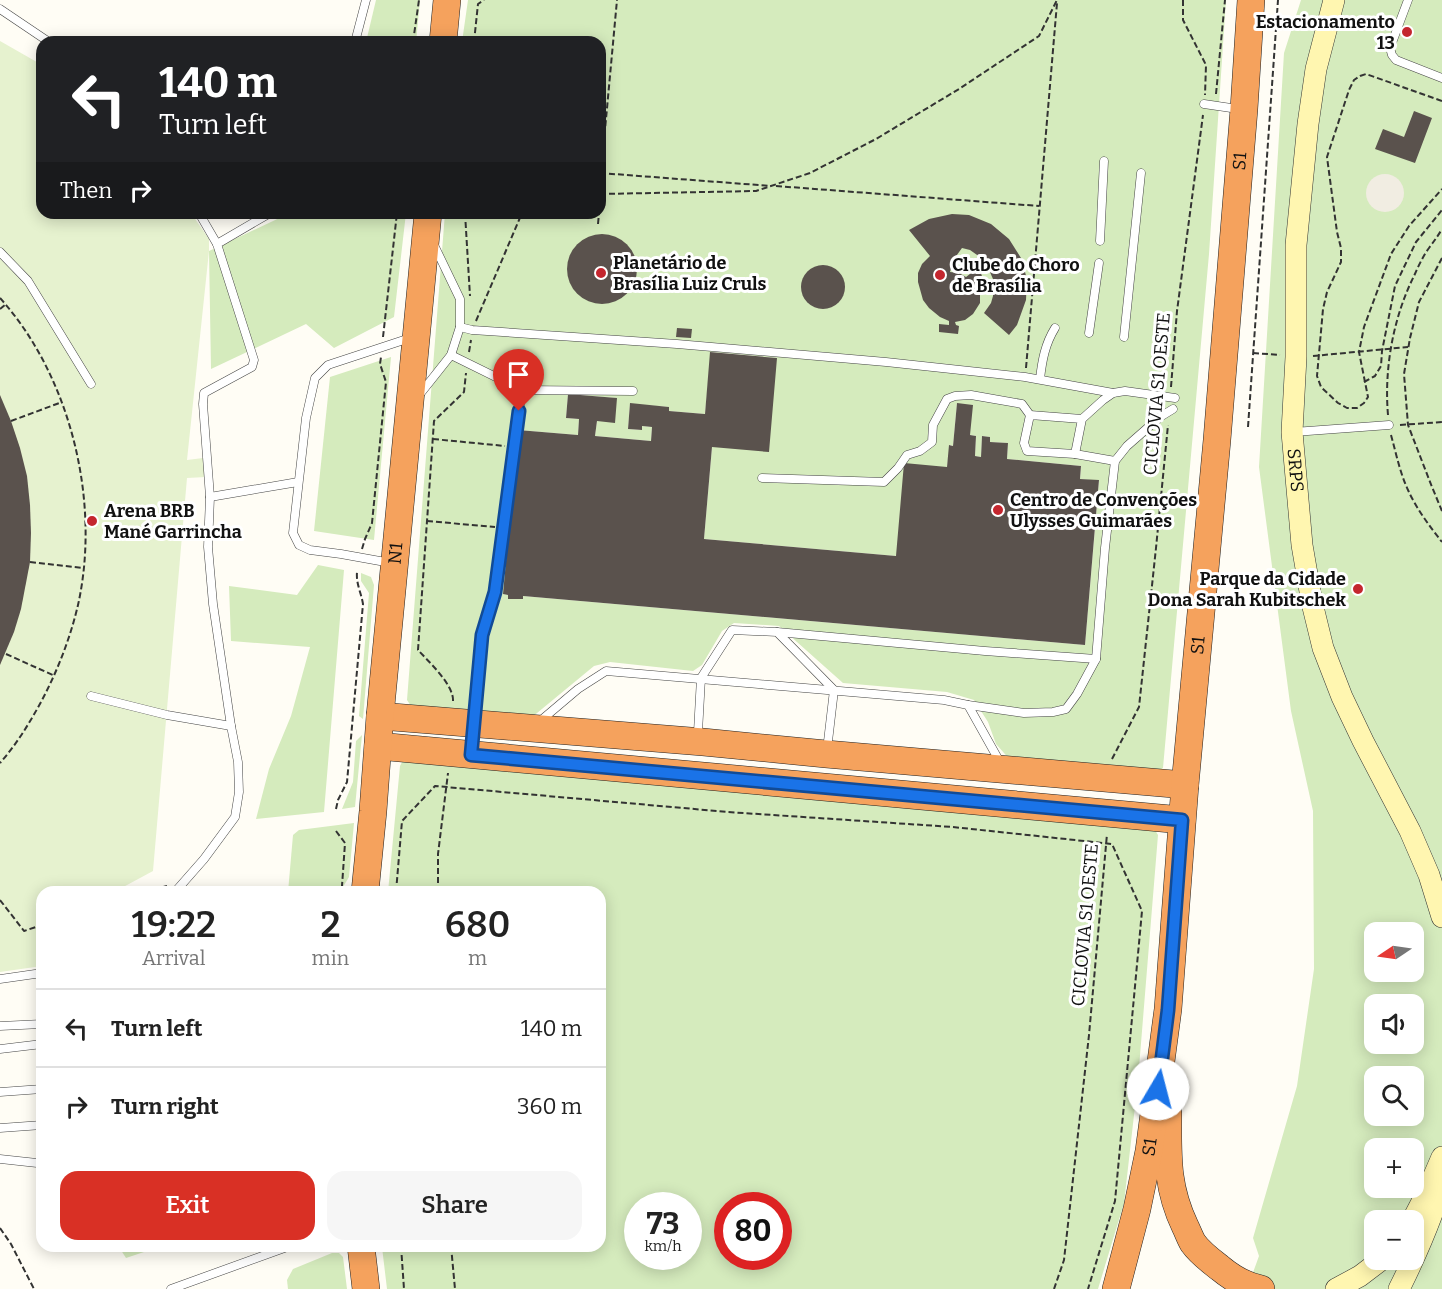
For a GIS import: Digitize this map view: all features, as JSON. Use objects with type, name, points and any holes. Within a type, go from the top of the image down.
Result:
[{"type":"highway","points":[[444,36],[447,0]]},
{"type":"highway","name":"S1","points":[[1116,1289],[1137,1209],[1149,1151],[1168,1010],[1182,820],[1214,474],[1252,7]]},
{"type":"highway","name":"N1","points":[[366,886],[427,221]]},
{"type":"highway","points":[[380,716],[1185,785]]},
{"type":"highway","points":[[471,755],[474,724]]},
{"type":"highway","points":[[378,746],[1182,820]]},
{"type":"highway","points":[[1081,811],[1097,777]]},
{"type":"highway","points":[[1168,1010],[1168,1161],[1172,1193],[1194,1244],[1206,1257],[1226,1274],[1261,1289]]},
{"type":"highway","points":[[362,1252],[366,1289]]},
{"type":"main road","name":"SRPS","points":[[1334,0],[1316,69],[1296,245],[1296,357],[1292,432],[1302,545],[1323,648],[1350,715],[1410,831],[1429,875],[1442,917]]},
{"type":"main road","points":[[1418,1210],[1442,1157]]},
{"type":"main road","points":[[1399,1289],[1434,1213],[1442,1184]]},
{"type":"main road","points":[[1336,1289],[1368,1270]]},
{"type":"lane","points":[[357,36],[366,0]]},
{"type":"lane","points":[[1408,0],[1390,48],[1392,55],[1396,60],[1442,78]]},
{"type":"lane","points":[[0,9],[40,36]]},
{"type":"lane","points":[[1204,104],[1244,110]]},
{"type":"lane","points":[[1100,241],[1104,161]]},
{"type":"lane","points":[[1125,337],[1141,173]]},
{"type":"lane","points":[[180,886],[204,859],[235,817],[239,792],[238,762],[213,604],[208,547],[210,497],[203,404],[204,393],[252,367],[254,360],[217,244],[202,219]]},
{"type":"lane","points":[[217,244],[260,219]]},
{"type":"lane","points":[[410,406],[451,355],[460,327],[460,299],[427,221]]},
{"type":"lane","points":[[0,252],[28,281],[92,384]]},
{"type":"lane","points":[[1089,333],[1099,263]]},
{"type":"lane","points":[[460,327],[472,330],[678,344],[886,362],[1040,379],[1113,393],[1125,391],[1173,398]]},
{"type":"lane","points":[[1040,379],[1043,353],[1055,328]]},
{"type":"lane","points":[[395,563],[310,550],[298,545],[293,533],[306,418],[315,378],[328,365],[417,335]]},
{"type":"lane","points":[[451,355],[522,390],[633,391]]},
{"type":"lane","points":[[474,724],[482,635],[495,592],[522,390]]},
{"type":"lane","points":[[1076,454],[1083,419],[1113,393]]},
{"type":"lane","points":[[762,478],[884,482],[907,455],[920,451],[932,442],[933,425],[947,399],[971,395],[1022,404],[1030,415],[1024,443],[1028,451],[1076,454],[1115,461]]},
{"type":"lane","points":[[531,728],[558,708],[578,689],[606,671],[944,700],[1024,713],[1066,709],[1096,659],[1115,461],[1127,446],[1160,417],[1171,411]]},
{"type":"lane","points":[[1030,415],[1083,419]]},
{"type":"lane","points":[[1292,432],[1389,425]]},
{"type":"lane","points":[[210,497],[298,482]]},
{"type":"lane","points":[[702,742],[698,732],[701,678],[732,630],[1096,659]]},
{"type":"lane","points":[[777,632],[834,690]]},
{"type":"lane","points":[[826,754],[834,690]]},
{"type":"lane","points":[[92,696],[167,715],[231,726]]},
{"type":"lane","points":[[968,705],[1003,769]]},
{"type":"lane","points":[[0,978],[36,974]]},
{"type":"lane","points":[[0,1026],[36,1024]]},
{"type":"lane","points":[[0,1048],[36,1045]]},
{"type":"lane","points":[[0,1092],[36,1089]]},
{"type":"lane","points":[[0,1128],[36,1125]]},
{"type":"lane","points":[[0,1158],[36,1163]]},
{"type":"lane","points":[[171,1289],[273,1252]]},
{"type":"path","points":[[414,36],[419,0]]},
{"type":"path","points":[[475,36],[478,0]]},
{"type":"path","points":[[478,4],[484,0]]},
{"type":"path","points":[[606,112],[617,0]]},
{"type":"path","points":[[606,195],[756,191],[810,173],[876,139],[959,89],[1039,36],[1057,0]]},
{"type":"path","points":[[1025,377],[1057,0]]},
{"type":"path","name":"CICLOVIA S1 OESTE","points":[[1173,398],[1177,311],[1204,104],[1206,65],[1183,20],[1183,0]]},
{"type":"path","points":[[1214,106],[1225,0]]},
{"type":"path","points":[[1248,427],[1278,0]]},
{"type":"path","points":[[1442,101],[1366,74],[1354,80],[1349,90],[1327,157],[1336,232],[1341,248],[1341,262],[1325,301],[1317,376],[1321,387],[1338,404],[1347,408],[1357,408],[1368,397],[1359,352],[1364,327],[1391,254],[1409,226],[1442,189]]},
{"type":"path","points":[[606,173],[1039,206]]},
{"type":"path","points":[[1364,382],[1375,376],[1381,366],[1395,286],[1416,242],[1442,210]]},
{"type":"path","points":[[359,557],[372,523],[386,382],[380,364],[396,219]]},
{"type":"path","points":[[465,219],[470,295]]},
{"type":"path","points":[[452,708],[453,696],[450,687],[418,650],[434,421],[464,392],[472,330],[519,219]]},
{"type":"path","points":[[597,219],[597,224]]},
{"type":"path","points":[[1442,229],[1427,250],[1412,279],[1400,312],[1391,348],[1386,385],[1389,425],[1396,456],[1408,491],[1442,542]]},
{"type":"path","points":[[1442,258],[1419,302],[1404,374],[1408,424],[1442,511]]},
{"type":"path","points":[[0,298],[28,335],[47,367],[62,402],[74,438],[84,493],[85,549],[78,605],[62,659],[28,726],[0,763]]},
{"type":"path","points":[[0,309],[6,304]]},
{"type":"path","points":[[1253,353],[1296,357],[1408,347]]},
{"type":"path","points":[[11,421],[62,402]]},
{"type":"path","name":"CICLOVIA S1 OESTE","points":[[1097,777],[1112,757],[1139,707],[1171,411]]},
{"type":"path","points":[[1389,425],[1442,422]]},
{"type":"path","points":[[433,439],[514,446]]},
{"type":"path","points":[[427,521],[504,528]]},
{"type":"path","points":[[30,562],[84,568]]},
{"type":"path","points":[[336,809],[347,782],[353,725],[363,604],[361,592],[356,583],[357,572]]},
{"type":"path","points":[[6,654],[55,676]]},
{"type":"path","points":[[438,886],[438,854],[448,770]]},
{"type":"path","points":[[397,886],[402,821],[435,786],[728,812],[953,827],[1112,844],[1142,911],[1115,1201],[1088,1289]]},
{"type":"path","name":"CICLOVIA S1 OESTE","points":[[1054,1289],[1064,1260],[1089,1035],[1108,813]]},
{"type":"path","points":[[336,831],[345,843],[342,886]]},
{"type":"path","points":[[0,900],[24,931],[36,927]]},
{"type":"path","points":[[0,1228],[11,1244],[34,1289]]},
{"type":"path","points":[[402,1252],[405,1289]]},
{"type":"path","points":[[452,1252],[455,1289]]},
{"type":"green space","points":[[376,0],[420,0],[417,36],[367,36]]},
{"type":"green space","points":[[468,0],[1226,0],[1209,254],[1163,768],[1153,774],[1012,762],[996,744],[988,722],[974,700],[947,692],[843,683],[779,626],[734,623],[722,631],[702,665],[693,671],[610,662],[594,666],[531,718],[413,709],[407,700],[445,219],[606,219],[606,36],[463,36]],"holes":[[[711,352],[777,358],[712,447],[704,539],[896,556],[947,467],[950,445],[953,446],[957,403],[970,435],[976,436],[975,456],[981,457],[982,436],[990,437],[990,442],[1008,443],[1007,459],[1081,466],[1080,479],[1099,481],[1085,645],[523,596],[522,599],[508,599],[508,595],[504,594],[518,430],[578,435],[579,419],[566,418],[568,394],[616,398],[597,421],[595,436],[651,441],[652,427],[642,426],[642,430],[628,429],[630,404],[669,407],[669,411],[705,414]]]},
{"type":"green space","name":"Parque da Cidade Dona Sarah Kubitschek","points":[[1301,0],[1442,0],[1442,1289],[1247,1289],[1259,1256],[1253,1238],[1297,1086],[1314,969],[1313,811],[1291,711],[1259,467],[1284,53]]},
{"type":"green space","name":"Arena BRB Mané Garrincha","points":[[0,41],[36,62],[36,219],[195,219],[209,239],[209,251],[187,460],[203,458],[206,477],[187,478],[153,871],[125,886],[36,886],[36,967],[0,972]]},
{"type":"green space","points":[[277,219],[405,219],[394,317],[334,348],[306,324],[211,369],[209,251]]},
{"type":"green space","points":[[391,357],[374,540],[314,531],[330,377]]},
{"type":"green space","points":[[318,565],[344,570],[324,812],[256,819],[269,769],[291,716],[310,647],[231,641],[229,586],[297,595]]},
{"type":"green space","points":[[361,573],[371,577],[374,585],[363,719],[359,716],[369,593],[361,581]]},
{"type":"green space","points":[[362,735],[355,807],[342,809],[353,782],[356,741]]},
{"type":"green space","points":[[403,760],[1152,825],[1158,835],[1138,1080],[1124,1203],[1098,1289],[387,1289],[383,1252],[606,1252],[606,886],[389,886],[400,766]]},
{"type":"green space","points":[[354,823],[349,877],[344,886],[289,886],[293,835],[299,830]]},
{"type":"green space","points":[[122,1252],[144,1252],[126,1258]]},
{"type":"green space","points":[[332,1253],[339,1253],[343,1257],[347,1289],[288,1289],[287,1280],[293,1269]]},
{"type":"shaded area","points":[[1385,174],[1399,179],[1404,193],[1399,207],[1385,212],[1371,207],[1366,193],[1371,179]]},
{"type":"building","points":[[1414,111],[1432,118],[1415,163],[1375,149],[1383,129],[1404,137]]},
{"type":"building","name":"Clube do Choro de Brasília","points":[[952,214],[969,215],[991,224],[1009,239],[1021,258],[1027,279],[1026,300],[1017,325],[1009,335],[984,313],[993,296],[993,279],[986,263],[970,250],[962,248],[954,259],[950,272],[966,277],[979,267],[987,292],[980,293],[980,303],[973,314],[965,320],[955,322],[959,326],[958,334],[939,332],[939,324],[949,325],[949,321],[940,317],[923,300],[918,273],[922,264],[930,256],[909,230],[929,219]]},
{"type":"building","name":"Planetário de Brasília Luiz Cruls","points":[[602,234],[615,237],[627,244],[634,256],[637,269],[634,282],[627,294],[615,301],[602,304],[589,301],[577,294],[570,282],[567,269],[570,256],[577,244],[589,237]]},
{"type":"building","points":[[823,265],[838,272],[845,287],[838,302],[823,309],[808,302],[801,287],[808,272]]},
{"type":"building","points":[[677,328],[692,329],[691,338],[676,337]]},
{"type":"building","name":"Centro de Convenções Ulysses Guimarães","points":[[710,352],[777,358],[769,452],[712,447],[704,539],[896,556],[904,463],[947,467],[949,445],[953,446],[957,403],[973,405],[970,435],[976,436],[975,456],[981,457],[982,436],[990,437],[990,442],[1008,443],[1007,459],[1081,466],[1080,479],[1099,480],[1085,645],[523,596],[523,599],[508,599],[508,595],[503,594],[518,430],[578,435],[579,419],[566,418],[568,394],[617,398],[615,423],[597,421],[595,436],[651,441],[652,427],[642,426],[642,430],[628,429],[630,403],[669,407],[669,411],[705,414]]},
{"type":"building","points":[[0,395],[20,448],[27,476],[31,533],[30,562],[21,609],[0,665]]},
{"type":"place","name":"Estacionamento 13","points":[[1407,32]]},
{"type":"place","name":"Planetário de Brasília Luiz Cruls","points":[[601,273]]},
{"type":"place","name":"Clube do Choro de Brasília","points":[[940,275]]},
{"type":"place","name":"Centro de Convenções Ulysses Guimarães","points":[[998,510]]},
{"type":"place","name":"Arena BRB Mané Garrincha","points":[[92,521]]},
{"type":"place","name":"Parque da Cidade Dona Sarah Kubitschek","points":[[1358,589]]},
{"type":"route","points":[[519,411],[495,592],[482,635],[471,755],[1182,820],[1168,1010],[1158,1089]]}]
